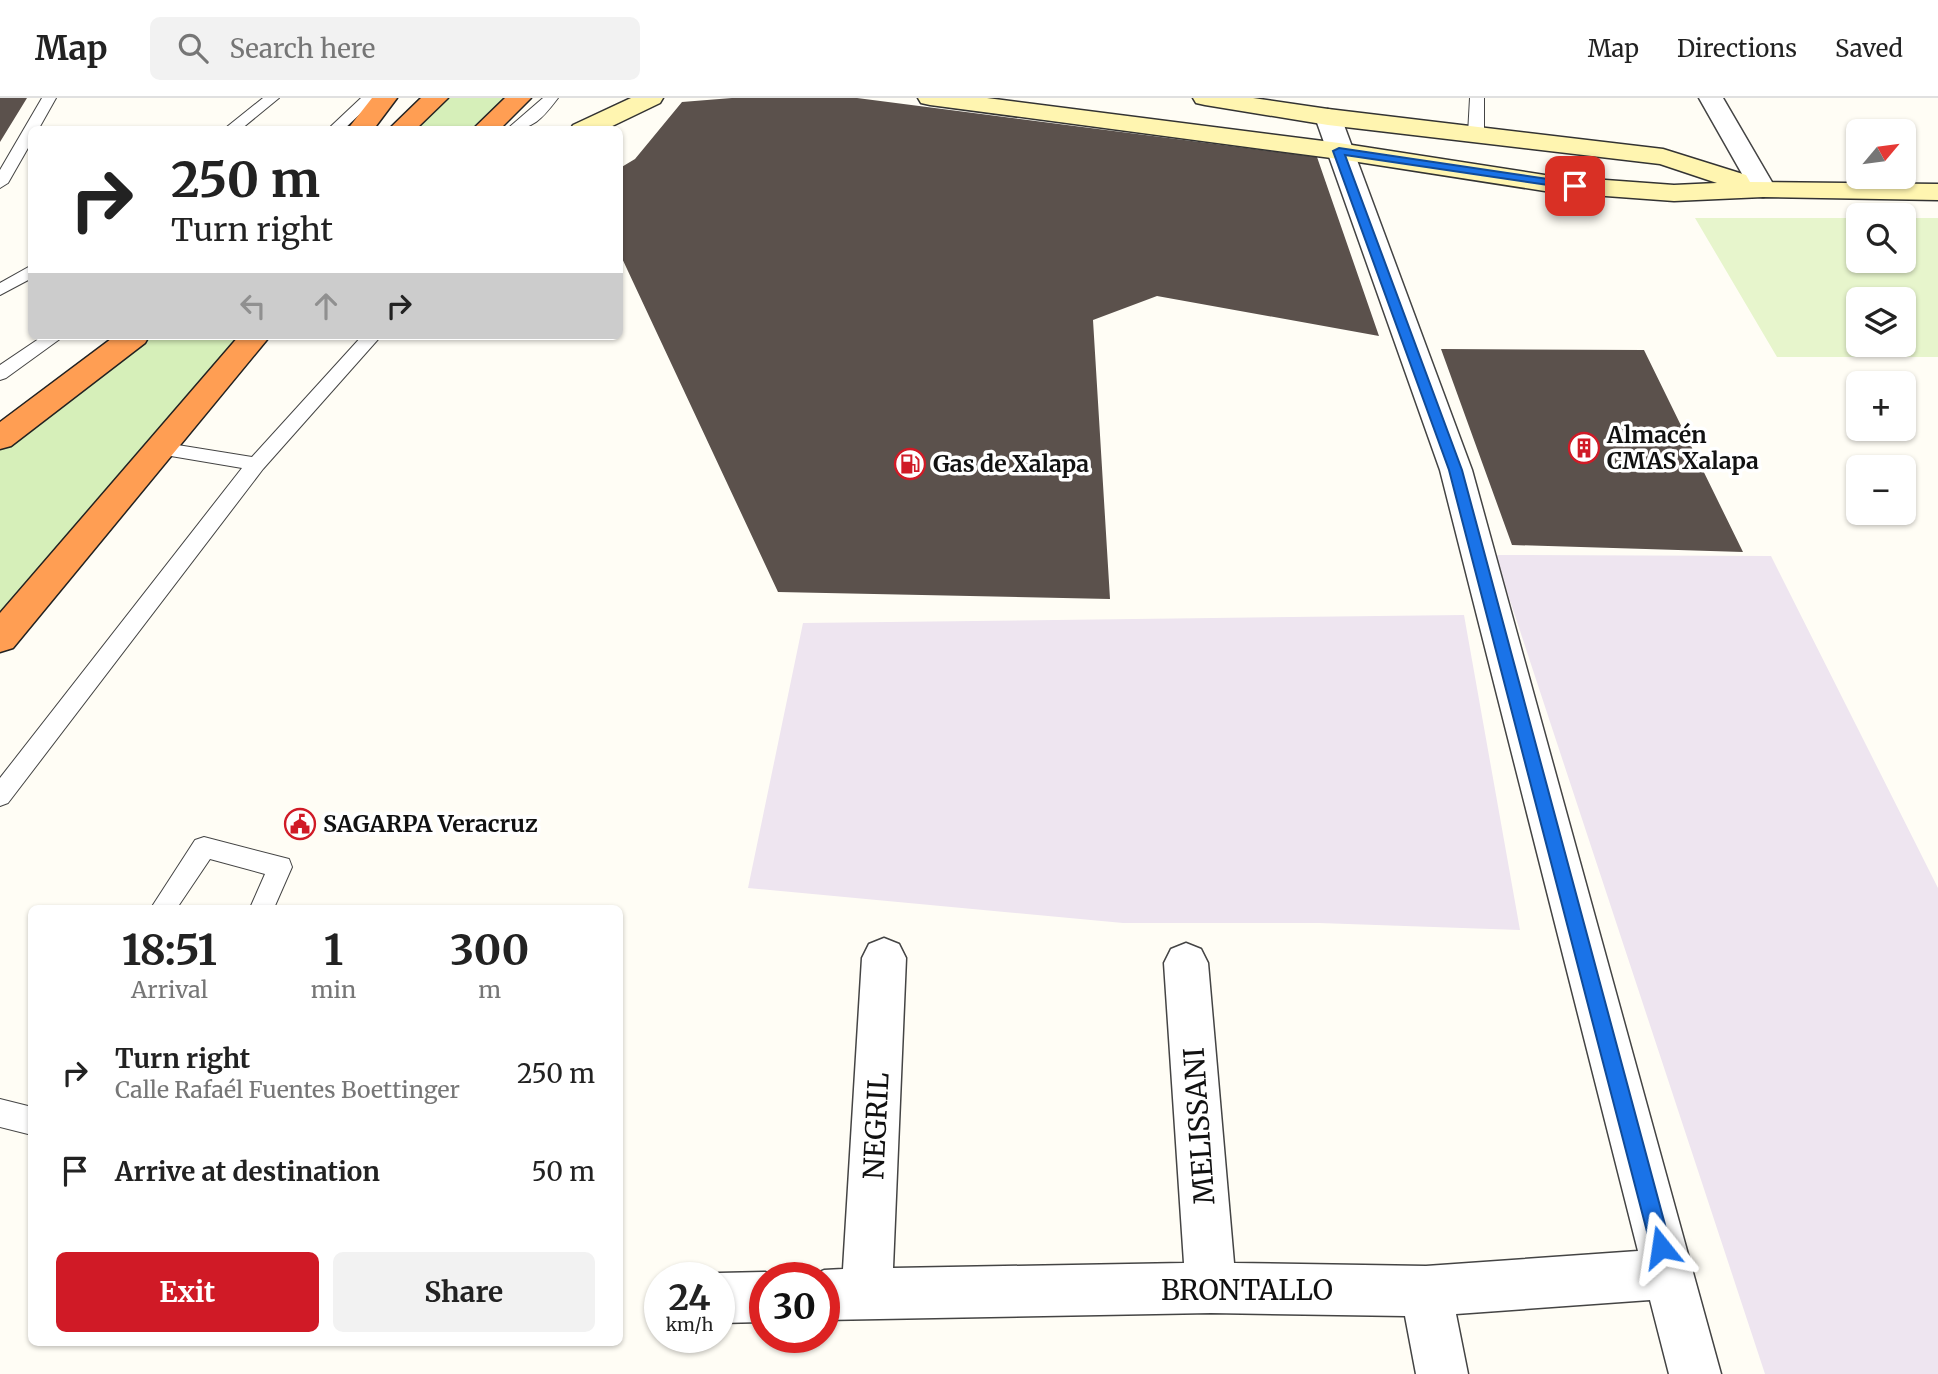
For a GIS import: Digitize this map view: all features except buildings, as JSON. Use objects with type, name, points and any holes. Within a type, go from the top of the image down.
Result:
[{"type":"highway","points":[[362,126],[385,98]]},
{"type":"highway","points":[[404,126],[436,98]]},
{"type":"highway","points":[[488,126],[519,98]]},
{"type":"highway","points":[[0,438],[129,340]]},
{"type":"highway","points":[[0,638],[252,340]]},
{"type":"street","points":[[591,126],[651,98]]},
{"type":"street","points":[[930,98],[1334,134],[1476,134],[1663,157],[1763,189]]},
{"type":"street","points":[[1205,98],[1248,101],[1334,134],[1550,184],[1674,193],[1763,189],[1938,192]]},
{"type":"street","points":[[1711,98],[1763,189]]},
{"type":"street","points":[[1334,134],[1456,470],[1695,1374]]},
{"type":"street","name":"NEGRIL","points":[[846,1294],[884,958]]},
{"type":"street","name":"MELISSANI","points":[[1186,963],[1211,1288]]},
{"type":"street","name":"BRONTALLO","points":[[846,1294],[1211,1288],[1426,1292],[1668,1274]]},
{"type":"street","points":[[1426,1292],[1442,1374]]},
{"type":"lane","points":[[33,126],[49,98]]},
{"type":"lane","points":[[235,126],[272,98]]},
{"type":"lane","points":[[338,126],[370,98]]},
{"type":"lane","points":[[519,126],[551,98]]},
{"type":"lane","points":[[1476,134],[1477,98]]},
{"type":"lane","points":[[0,183],[28,134]]},
{"type":"lane","points":[[0,290],[28,272]]},
{"type":"lane","points":[[0,374],[49,340]]},
{"type":"lane","points":[[0,796],[256,464],[368,340]]},
{"type":"lane","points":[[159,448],[256,464]]},
{"type":"lane","points":[[165,905],[204,847],[281,867],[263,905]]},
{"type":"shaded area","points":[[1495,555],[1771,556],[1938,888],[1938,1374],[1765,1374]]},
{"type":"shaded area","points":[[1464,615],[1520,930],[1319,923],[1123,923],[748,888],[803,623]]},
{"type":"green space","points":[[447,98],[504,98],[474,126],[416,126]]},
{"type":"green space","points":[[1695,218],[1846,218],[1846,273],[1916,273],[1916,218],[1938,218],[1938,357],[1916,357],[1916,287],[1846,287],[1846,357],[1777,357]]},
{"type":"green space","points":[[145,340],[243,340],[0,624],[0,448]]},
{"type":"place","name":"Almacén CMAS Xalapa","points":[[1584,448]]},
{"type":"place","name":"Gas de Xalapa","points":[[910,464]]},
{"type":"place","name":"SAGARPA Veracruz","points":[[300,824]]},
{"type":"route","points":[[1575,186],[1339,151],[1456,470],[1661,1247]]}]
